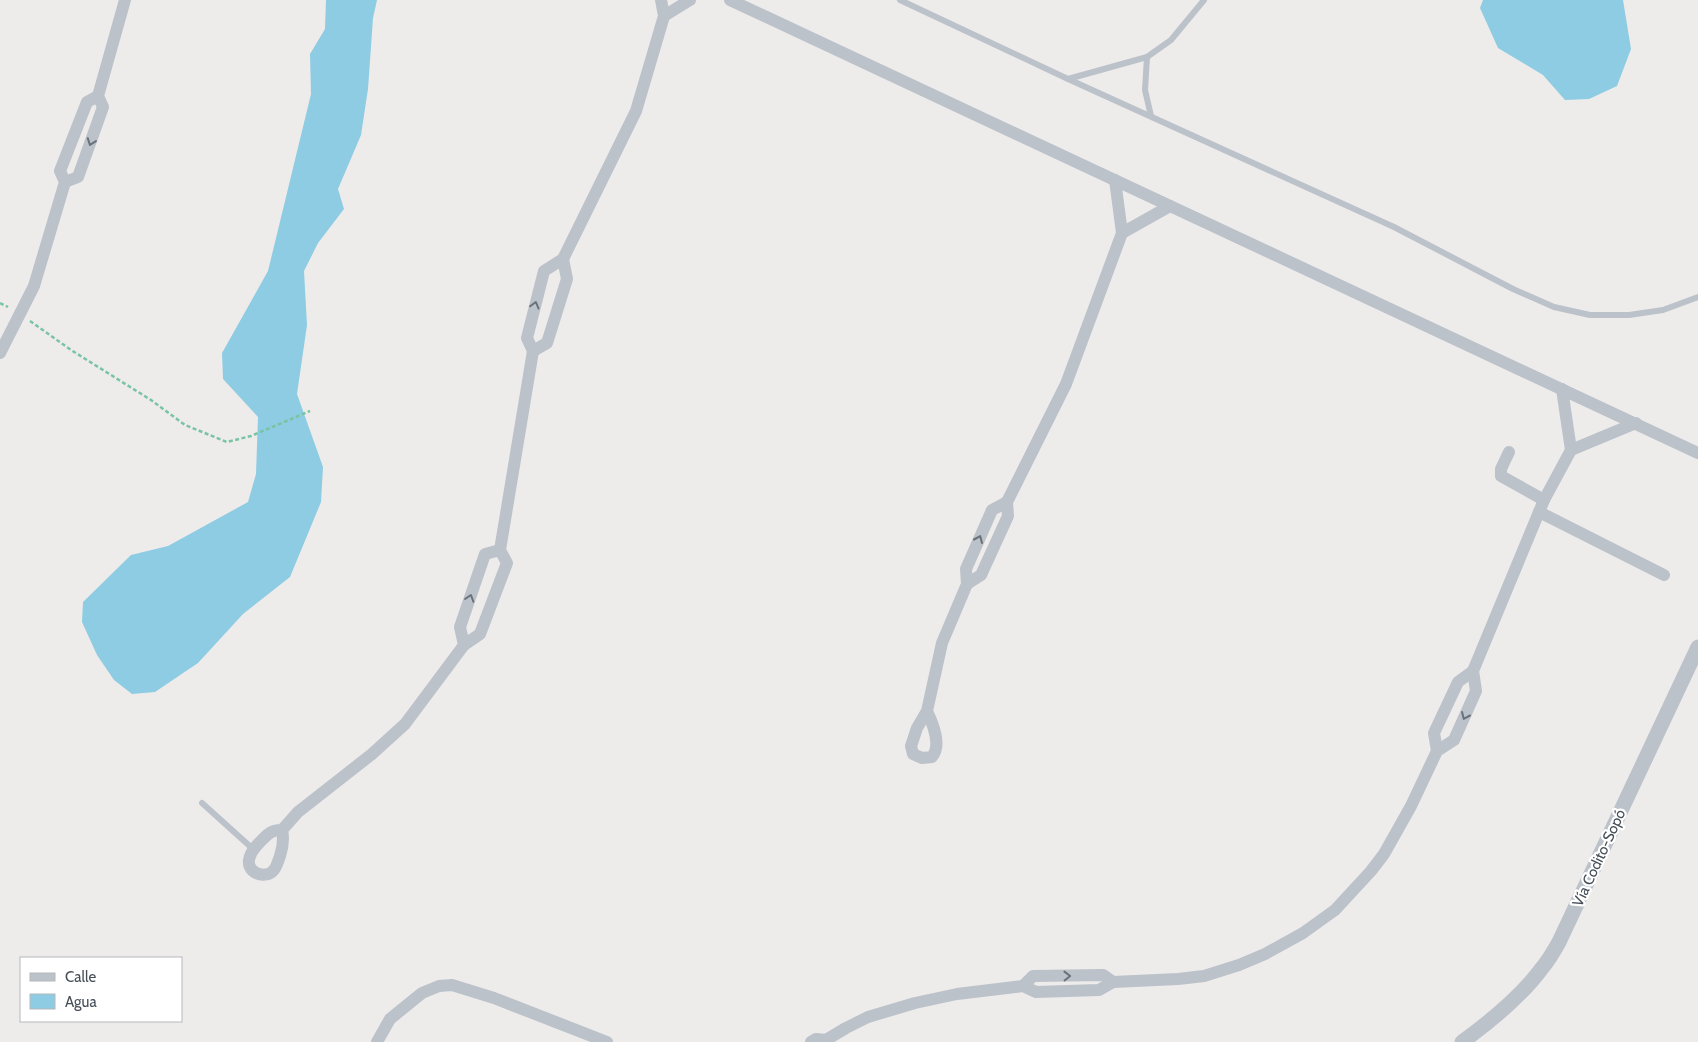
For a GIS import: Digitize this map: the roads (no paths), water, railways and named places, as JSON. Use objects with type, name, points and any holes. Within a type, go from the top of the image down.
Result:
[{"type":"street","points":[[64,182],[78,177],[103,107],[98,96],[125,0]]},
{"type":"street","points":[[282,830],[298,812],[372,754],[404,724],[464,645],[480,634],[507,563],[500,550],[533,351],[527,338],[544,271],[563,259],[636,111],[664,16],[661,0]]},
{"type":"street","points":[[664,16],[690,0]]},
{"type":"street","points":[[730,0],[1698,453]]},
{"type":"street","points":[[0,353],[34,286],[64,182],[60,171],[87,102],[98,96]]},
{"type":"street","points":[[927,711],[942,643],[967,584],[966,569],[992,510],[1007,502],[1066,384],[1122,233],[1114,180]]},
{"type":"street","points":[[1122,233],[1170,206]]},
{"type":"street","points":[[533,351],[547,343],[567,279],[563,259]]},
{"type":"street","points":[[811,1042],[816,1039],[826,1041],[868,1017],[915,1003],[957,994],[1023,986],[1036,992],[1099,990],[1113,982],[1204,976],[1239,965],[1265,954],[1297,936],[1335,910],[1384,854],[1411,806],[1437,751],[1454,740],[1476,691],[1473,671],[1544,500],[1571,450],[1562,389]]},
{"type":"street","points":[[1571,450],[1636,423]]},
{"type":"street","points":[[1509,452],[1501,469],[1501,476],[1544,500]]},
{"type":"street","points":[[1539,512],[1664,575]]},
{"type":"street","points":[[464,645],[460,628],[485,554],[500,550]]},
{"type":"street","name":"Vía Codito-Sopó","points":[[1462,1042],[1481,1029],[1522,992],[1543,968],[1559,942],[1698,647]]},
{"type":"street","points":[[1437,751],[1434,733],[1458,682],[1473,671]]},
{"type":"street","points":[[276,829],[282,830],[284,837],[282,850],[273,871],[269,874],[262,874],[251,869],[248,864],[253,850],[270,832],[276,829]]},
{"type":"street","points":[[377,1042],[390,1019],[422,992],[439,986],[452,985],[494,998],[607,1042]]},
{"type":"lane","points":[[900,0],[1068,79],[1394,227],[1513,289],[1554,307],[1590,315],[1629,315],[1663,310],[1698,297]]},
{"type":"lane","points":[[1068,79],[1146,57],[1171,40],[1204,0]]},
{"type":"lane","points":[[1146,57],[1144,90],[1151,116]]},
{"type":"lane","points":[[202,803],[253,850]]},
{"type":"water","points":[[326,0],[377,0],[373,18],[368,89],[361,135],[338,189],[344,209],[318,243],[304,271],[307,325],[297,394],[323,467],[321,502],[290,577],[243,614],[198,663],[155,692],[132,694],[114,680],[97,655],[82,622],[83,602],[131,555],[168,546],[248,502],[256,474],[258,417],[223,379],[222,353],[268,271],[311,94],[310,54],[325,29]]},
{"type":"water","points":[[1483,0],[1623,0],[1631,49],[1617,86],[1589,99],[1565,100],[1543,75],[1498,48],[1480,8]]}]
